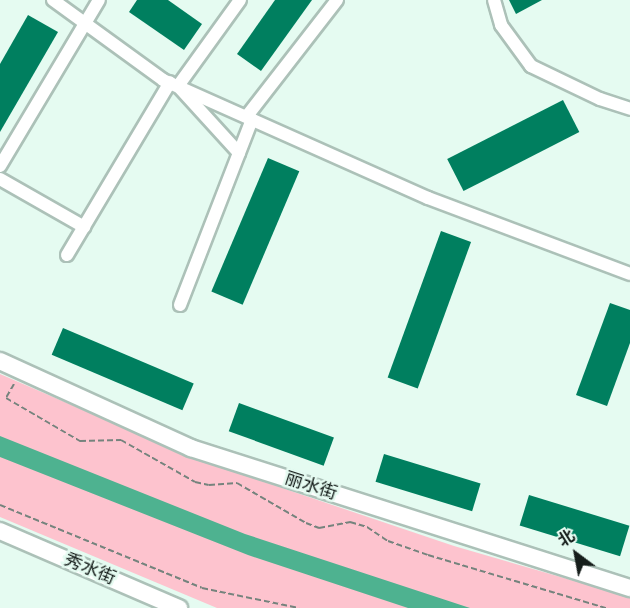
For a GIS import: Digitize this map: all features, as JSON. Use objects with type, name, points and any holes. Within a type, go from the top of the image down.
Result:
[{"type":"street","points":[[53,0],[174,84],[428,198],[630,274]]},
{"type":"street","points":[[0,166],[99,0]]},
{"type":"street","points":[[67,255],[174,84],[240,0]]},
{"type":"street","points":[[180,305],[239,153],[250,117],[336,0]]},
{"type":"street","points":[[494,0],[501,25],[531,66],[600,99],[630,109]]},
{"type":"street","points":[[174,84],[239,153]]},
{"type":"street","points":[[0,179],[84,226]]},
{"type":"street","name":"丽水街","points":[[0,361],[191,448],[630,588]]},
{"type":"street","name":"秀水街","points":[[0,531],[179,608]]},
{"type":"path","points":[[21,371],[6,398],[80,441],[121,440],[195,482],[209,485],[237,483],[306,523],[319,528],[350,522],[367,527],[388,541],[606,608]]},
{"type":"path","points":[[0,505],[192,585],[245,599],[299,608]]},
{"type":"shaded area","points":[[0,374],[199,460],[454,546],[630,597],[630,608],[217,608],[0,517]]},
{"type":"shaded area","points":[[0,436],[245,534],[470,608],[408,608],[248,555],[0,457]]},
{"type":"building","points":[[137,0],[168,0],[202,24],[184,50],[129,12]]},
{"type":"building","points":[[275,0],[312,0],[261,71],[237,54]]},
{"type":"building","points":[[509,0],[542,0],[516,14]]},
{"type":"building","points":[[28,15],[58,32],[0,132],[0,64]]},
{"type":"building","points":[[563,100],[579,132],[464,191],[447,159]]},
{"type":"building","points":[[268,158],[299,171],[243,305],[211,291]]},
{"type":"building","points":[[441,231],[471,242],[418,389],[388,378]]},
{"type":"building","points":[[610,303],[630,310],[630,343],[607,406],[576,395]]},
{"type":"building","points":[[63,328],[194,383],[182,410],[52,355]]},
{"type":"building","points":[[239,403],[334,438],[324,466],[229,431]]},
{"type":"building","points":[[384,454],[481,484],[472,511],[376,482]]},
{"type":"building","points":[[529,495],[629,526],[620,556],[520,526]]}]
